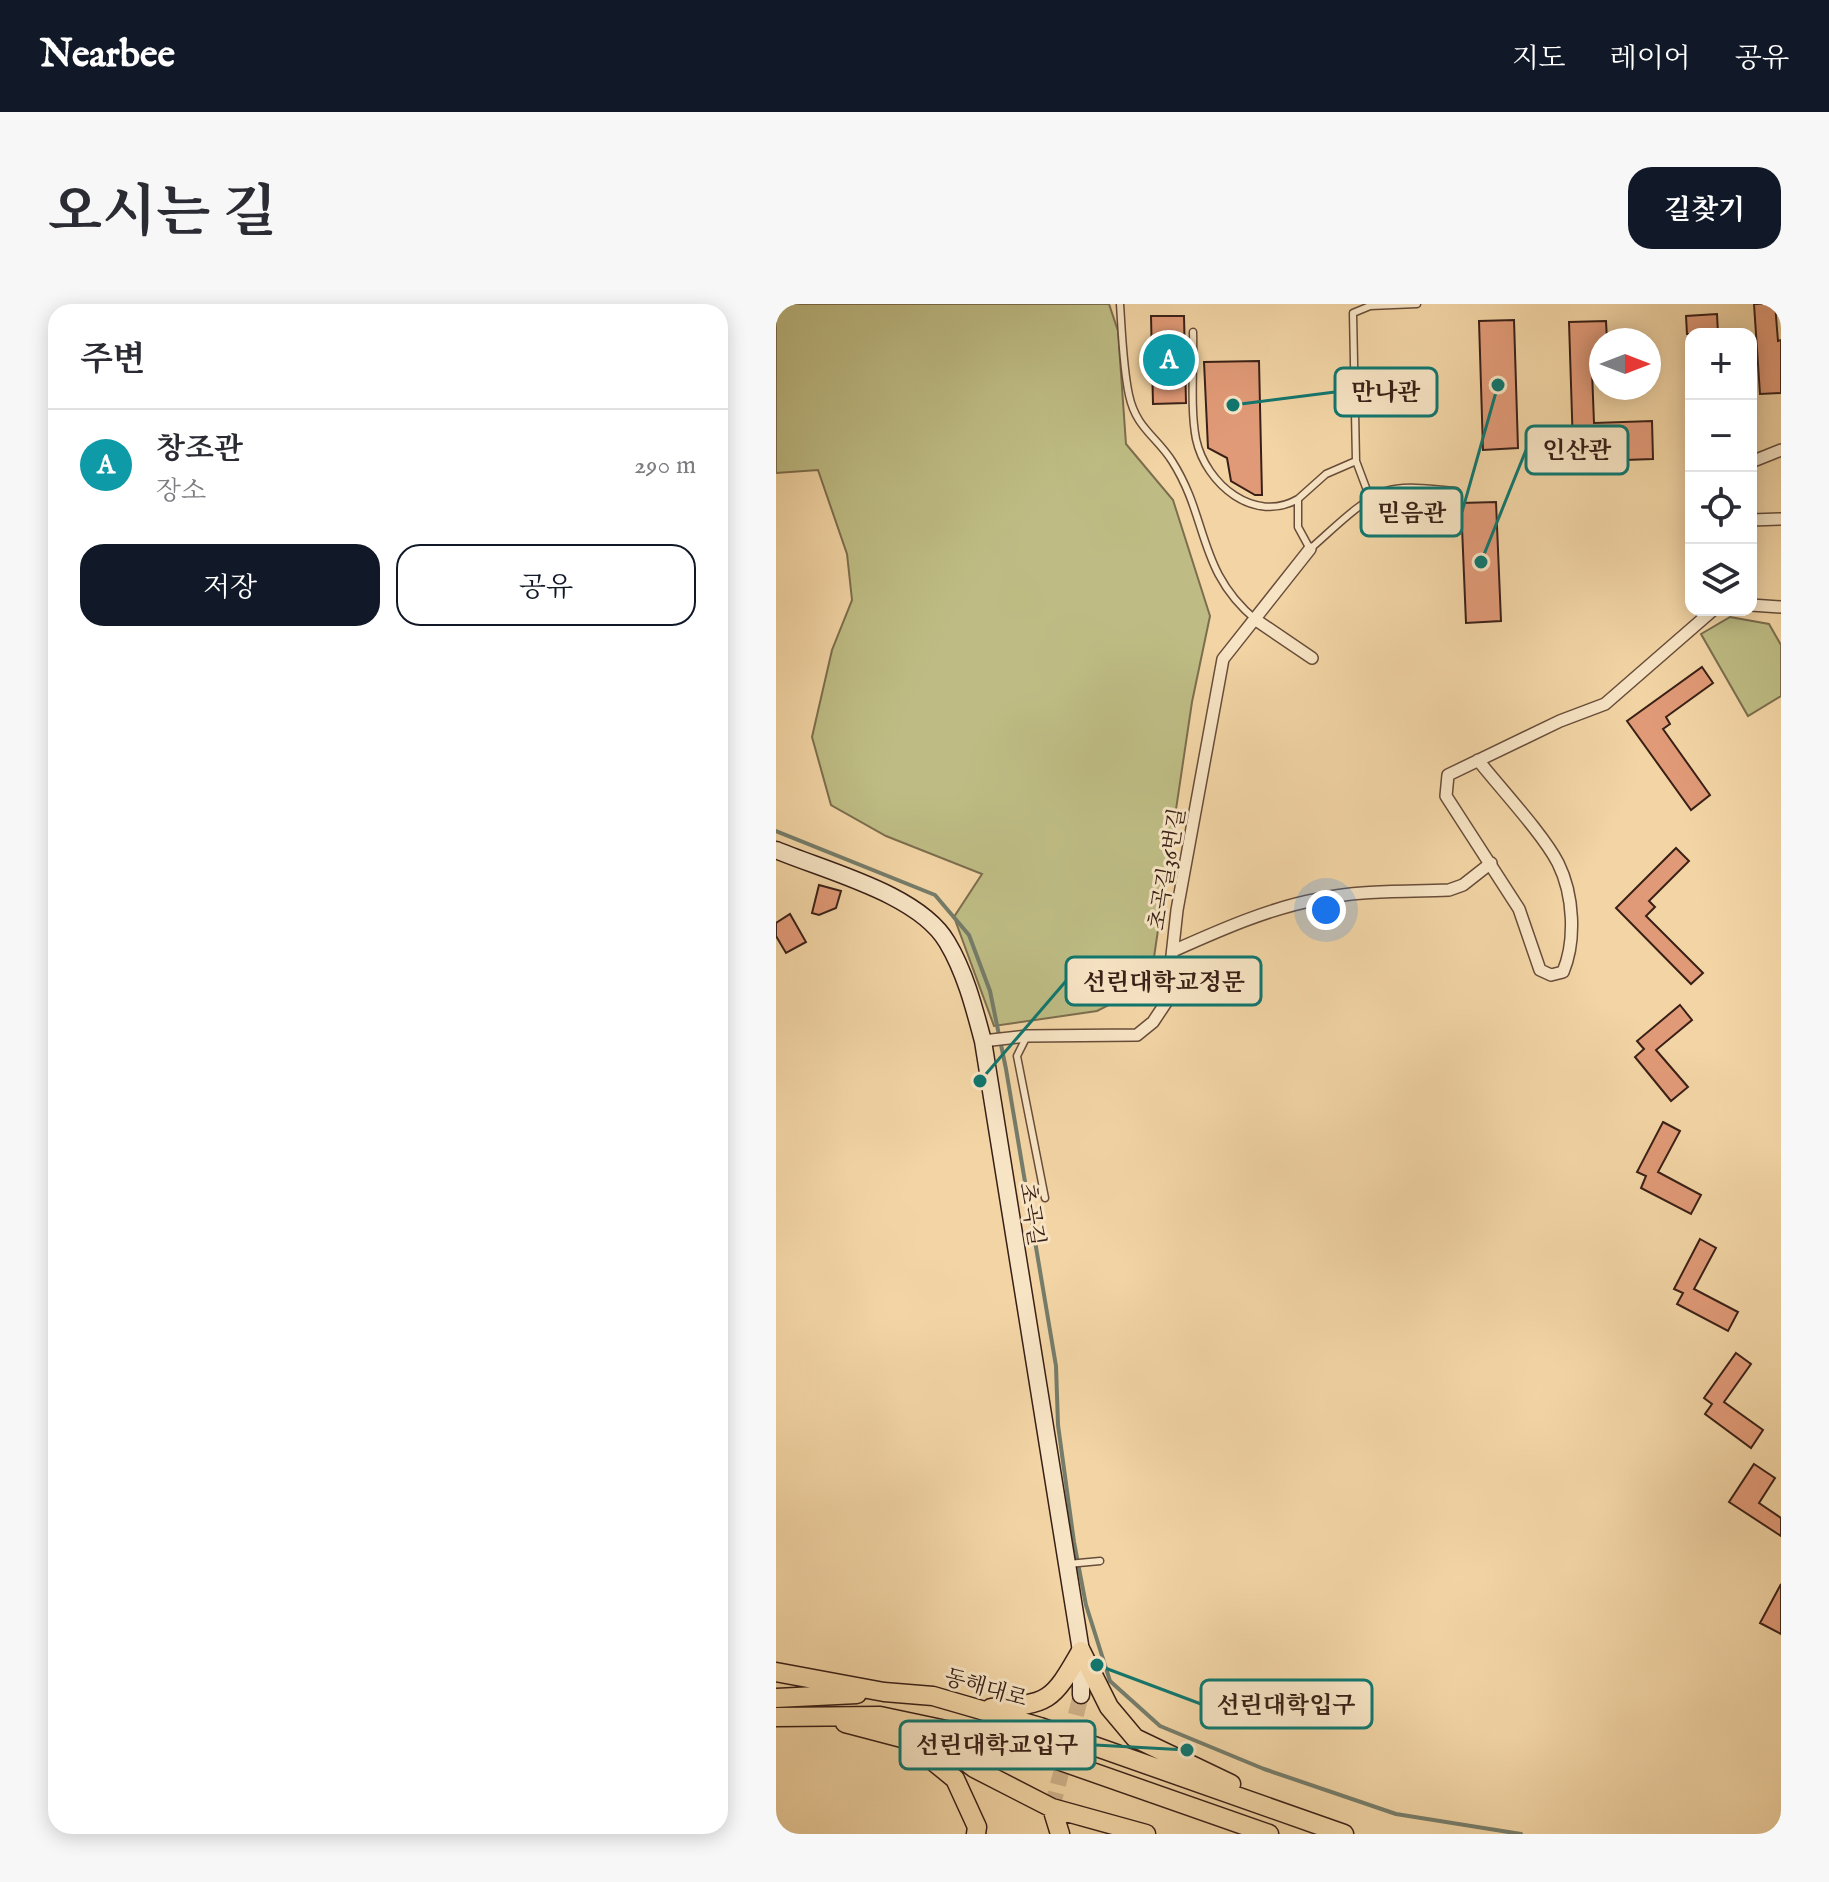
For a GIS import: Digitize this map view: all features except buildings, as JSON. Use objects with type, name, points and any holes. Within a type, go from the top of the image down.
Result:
[{"type":"main road","points":[[975,1709],[1035,1705],[1053,1695],[1081,1651]]},
{"type":"main road","points":[[1081,1651],[1109,1707],[1135,1738],[1310,1822]]},
{"type":"main road","points":[[776,1672],[884,1692]]},
{"type":"main road","points":[[776,1698],[884,1692]]},
{"type":"main road","name":"동해대로","points":[[884,1692],[933,1696],[1040,1727],[1344,1834]]},
{"type":"main road","points":[[819,1716],[906,1739],[955,1779],[977,1827],[976,1834]]},
{"type":"main road","points":[[776,1717],[880,1716],[1012,1744],[1269,1834]]},
{"type":"main road","points":[[918,1724],[974,1768],[1052,1808],[1146,1834]]},
{"type":"main road","points":[[1052,1808],[1060,1834]]},
{"type":"street","points":[[1757,460],[1781,450]]},
{"type":"street","points":[[1757,520],[1781,519]]},
{"type":"street","name":"초곡길36번길","points":[[989,1040],[1027,1036],[1137,1035],[1153,1022],[1167,1001],[1223,659],[1310,549]]},
{"type":"street","points":[[1757,606],[1779,609]]},
{"type":"street","points":[[1478,760],[1559,864],[1572,916],[1571,953],[1563,972],[1551,975],[1540,970],[1519,909],[1446,796],[1448,775],[1478,760],[1560,721],[1605,704],[1706,616]]},
{"type":"street","points":[[1256,620],[1312,658]]},
{"type":"street","name":"초곡길","points":[[776,850],[922,913],[946,940],[989,1040],[1081,1651],[1081,1695]]},
{"type":"street","points":[[1173,951],[1215,932],[1315,899],[1351,894],[1449,890],[1463,885],[1491,863]]},
{"type":"lane","points":[[1120,304],[1129,396],[1143,429],[1171,459],[1189,493],[1215,573],[1233,601],[1256,620]]},
{"type":"lane","points":[[1298,499],[1298,527],[1310,549],[1371,501],[1386,491],[1456,491],[1454,508],[1417,518],[1371,501],[1356,461],[1353,313],[1370,306],[1417,304]]},
{"type":"lane","points":[[1193,332],[1197,441],[1224,488],[1248,505],[1283,508],[1326,474],[1356,461]]},
{"type":"lane","points":[[1027,1036],[1017,1056],[1045,1198]]},
{"type":"lane","points":[[1067,1564],[1100,1561]]},
{"type":"shaded area","points":[[776,304],[1109,304],[1118,331],[1126,444],[1173,500],[1210,616],[1192,702],[1150,984],[1097,1011],[994,1026],[954,917],[982,874],[886,836],[831,805],[812,737],[832,650],[852,600],[847,554],[818,470],[776,473]]},
{"type":"shaded area","points":[[1730,617],[1769,624],[1781,645],[1781,696],[1748,716],[1701,634]]},
{"type":"waterway","points":[[776,831],[935,895],[969,935],[990,991],[1006,1069],[1056,1366],[1058,1425],[1074,1542],[1086,1605],[1110,1681],[1160,1726],[1264,1769],[1396,1814],[1521,1834]]},
{"type":"tunnel","points":[[1052,1808],[1081,1695]]},
{"type":"place","name":"창조관","points":[[1169,360]]},
{"type":"place","name":"믿음관","points":[[1498,385]]},
{"type":"place","name":"만나관","points":[[1233,405]]},
{"type":"place","name":"인산관","points":[[1481,562]]},
{"type":"place","name":"선린대학교정문","points":[[980,1081]]},
{"type":"place","name":"선린대학입구","points":[[1097,1665]]},
{"type":"place","name":"선린대학교입구","points":[[1187,1750]]}]
